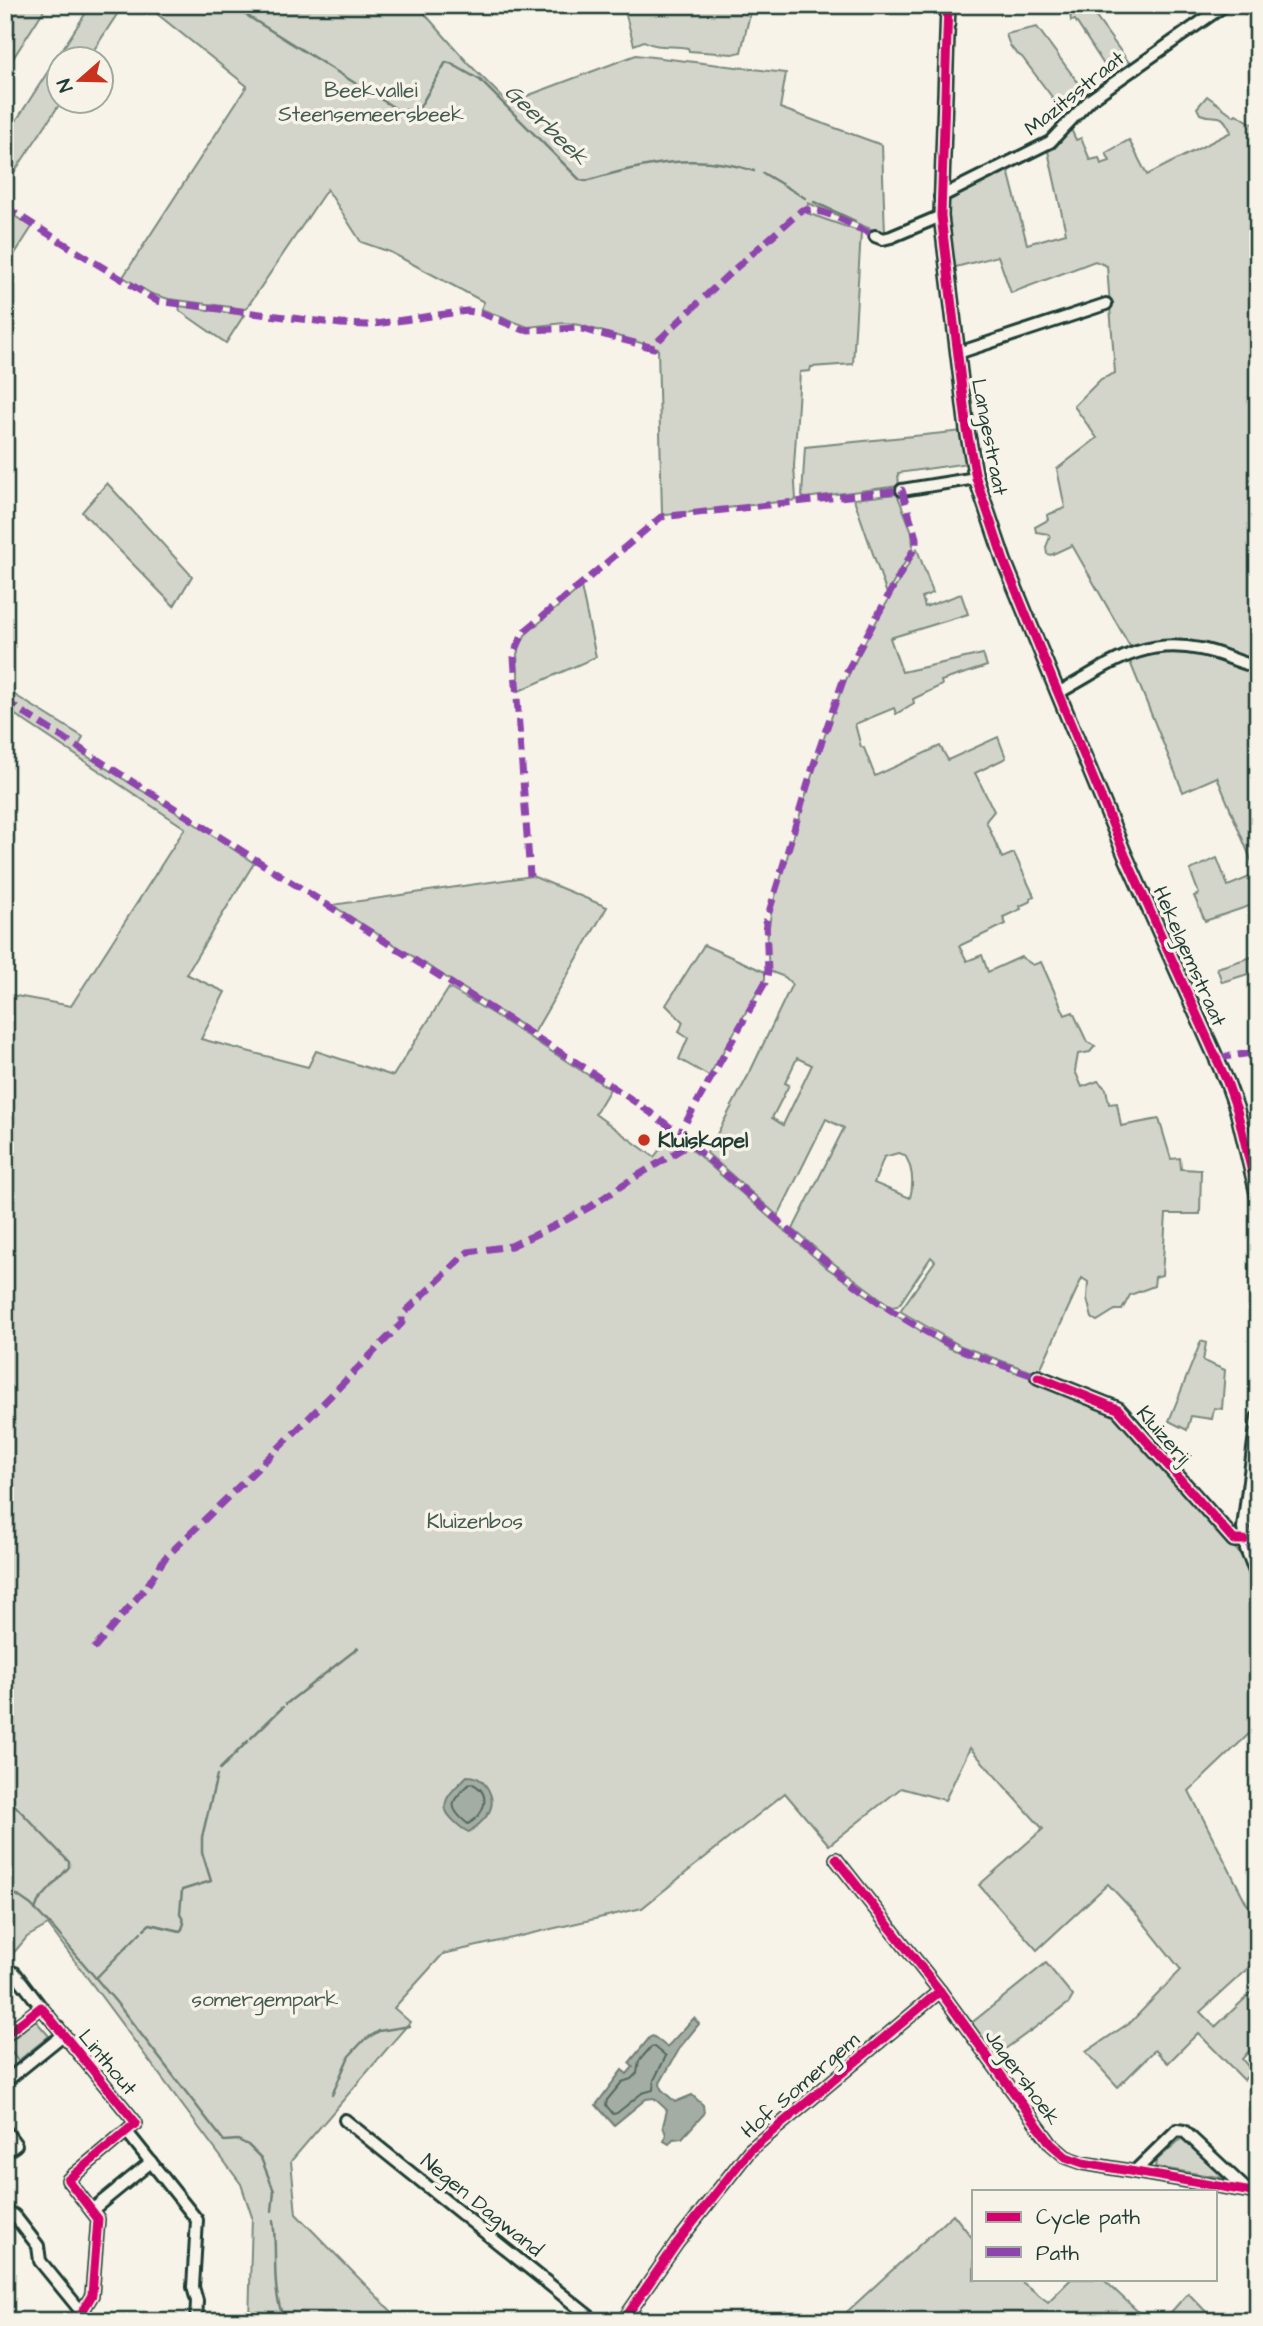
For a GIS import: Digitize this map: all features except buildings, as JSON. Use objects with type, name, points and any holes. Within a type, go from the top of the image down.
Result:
[{"type":"street","name":"Langestraat","points":[[948,5],[941,216],[976,478],[1004,561],[1124,850]]},
{"type":"street","name":"Mazitsstraat","points":[[940,197],[1050,142],[1091,99],[1225,5]]},
{"type":"street","points":[[1244,5],[1258,12]]},
{"type":"street","points":[[875,236],[883,239],[891,237],[941,216]]},
{"type":"street","points":[[958,352],[1106,304]]},
{"type":"street","points":[[902,490],[976,478]]},
{"type":"street","points":[[1058,693],[1132,653],[1156,646],[1203,649],[1258,667]]},
{"type":"street","name":"Hekelgemstraat","points":[[1124,850],[1227,1082],[1237,1110],[1258,1197]]},
{"type":"street","name":"Kluizerij","points":[[1038,1377],[1118,1409],[1234,1540],[1244,1539]]},
{"type":"street","points":[[1258,1418],[1244,1528],[1244,1539],[1258,1576]]},
{"type":"street","name":"Jagershoek","points":[[836,1859],[940,1991],[1051,2144],[1066,2157],[1083,2163],[1253,2192]]},
{"type":"street","name":"Linthout","points":[[15,1973],[136,2123],[127,2132],[197,2220],[194,2287],[197,2301],[196,2321]]},
{"type":"street","name":"Hof Somergem","points":[[622,2321],[677,2243],[750,2150],[940,1991]]},
{"type":"street","points":[[5,2035],[41,2007]]},
{"type":"street","name":"Linthout","points":[[5,2082],[63,2035]]},
{"type":"street","name":"Negen Dagwand","points":[[345,2120],[595,2321]]},
{"type":"street","points":[[5,2130],[16,2144],[5,2153]]},
{"type":"street","name":"Jagershoek","points":[[1134,2172],[1177,2130],[1184,2131],[1253,2192]]},
{"type":"street","points":[[85,2316],[92,2295],[98,2218],[68,2180],[127,2132]]},
{"type":"street","points":[[92,2210],[151,2162]]},
{"type":"street","points":[[5,2210],[14,2215],[38,2246],[40,2261],[85,2316]]},
{"type":"green space","points":[[5,5],[47,5],[5,71]]},
{"type":"green space","points":[[91,5],[123,5],[96,46],[64,46]]},
{"type":"green space","name":"Beekvallei Steensemeersbeek","points":[[146,5],[417,5],[508,103],[636,55],[786,73],[780,108],[882,145],[885,235],[808,203],[807,213],[861,232],[853,364],[811,367],[810,371],[800,372],[794,466],[796,500],[666,515],[662,513],[658,348],[580,325],[564,323],[528,327],[481,309],[484,302],[390,252],[361,242],[327,189],[246,309],[169,299],[152,294],[123,277],[247,86]]},
{"type":"green space","points":[[629,5],[752,5],[741,52],[733,54],[689,51],[688,48],[660,46],[644,41],[634,45],[624,8]]},
{"type":"green space","points":[[1069,5],[1087,5],[1130,64],[1112,77],[1075,20],[1071,21]]},
{"type":"green space","points":[[1037,27],[1087,95],[1067,117],[1008,41],[1006,34]]},
{"type":"green space","points":[[46,75],[46,116],[52,116],[5,186],[5,138]]},
{"type":"green space","points":[[1207,96],[1234,116],[1236,114],[1258,127],[1258,664],[1217,650],[1132,650],[1072,545],[1051,555],[1047,554],[1046,547],[1050,537],[1048,534],[1036,532],[1035,527],[1048,520],[1047,515],[1065,508],[1057,469],[1097,438],[1074,406],[1101,379],[1115,373],[1107,266],[1095,261],[1011,293],[998,256],[952,268],[944,206],[946,202],[1008,170],[1027,244],[1066,233],[1048,151],[1055,148],[1071,129],[1076,140],[1081,138],[1090,160],[1099,158],[1101,164],[1110,161],[1106,153],[1129,140],[1147,175],[1231,132],[1221,118],[1200,114],[1197,108]]},
{"type":"green space","points":[[5,210],[32,227],[5,269]]},
{"type":"green space","points":[[179,306],[244,315],[226,343],[180,311]]},
{"type":"green space","points":[[963,431],[968,463],[898,473],[899,486],[805,498],[802,496],[805,447]]},
{"type":"green space","points":[[107,483],[192,576],[174,606],[82,512]]},
{"type":"green space","points":[[897,494],[912,532],[913,548],[887,594],[854,499]]},
{"type":"green space","points":[[917,549],[933,593],[922,597],[925,607],[961,594],[968,614],[890,638],[902,672],[983,654],[987,666],[941,681],[942,685],[913,699],[914,703],[896,714],[894,708],[855,724],[861,747],[864,748],[875,776],[940,746],[948,760],[998,737],[1006,758],[975,773],[994,811],[986,821],[1002,858],[1014,853],[1034,896],[1030,898],[1031,901],[1020,906],[1021,909],[1003,917],[1006,924],[959,946],[967,961],[982,955],[988,972],[1021,957],[1033,965],[1041,962],[1065,1015],[1073,1012],[1087,1042],[1095,1046],[1090,1052],[1078,1054],[1075,1071],[1082,1087],[1098,1081],[1106,1089],[1109,1104],[1117,1103],[1121,1126],[1159,1119],[1171,1159],[1180,1158],[1181,1169],[1201,1170],[1200,1214],[1166,1214],[1162,1275],[1155,1277],[1154,1286],[1130,1295],[1122,1310],[1115,1310],[1097,1321],[1092,1318],[1087,1299],[1088,1282],[1082,1278],[1038,1374],[961,1346],[900,1311],[935,1261],[931,1257],[901,1302],[892,1307],[793,1229],[844,1128],[826,1119],[778,1216],[707,1153],[792,984],[785,977],[769,971],[767,940],[772,907],[820,749],[842,688]],"holes":[[[797,1058],[812,1065],[783,1125],[772,1118],[789,1085],[785,1083]],[[898,1153],[905,1155],[911,1171],[910,1198],[874,1183],[884,1157]]]},
{"type":"green space","points":[[581,587],[596,657],[519,691],[517,654],[525,635]]},
{"type":"green space","points":[[1165,649],[1204,653],[1258,669],[1258,903],[1205,921],[1194,896],[1199,894],[1190,870],[1217,858],[1228,886],[1257,874],[1217,777],[1183,792],[1128,657]]},
{"type":"green space","name":"Kluizenbos","points":[[5,689],[83,737],[77,750],[254,863],[186,974],[225,992],[201,1039],[308,1067],[316,1051],[393,1076],[449,988],[610,1089],[595,1114],[654,1157],[673,1133],[827,1268],[903,1320],[949,1348],[1029,1377],[1120,1415],[1241,1555],[1258,1592],[1258,1731],[1250,1733],[1189,1791],[1252,1914],[1258,1919],[1258,1959],[1200,2012],[1215,2027],[1254,1990],[1258,1993],[1258,2041],[1242,2059],[1252,2071],[1244,2080],[1198,2033],[1168,2063],[1155,2050],[1118,2087],[1086,2052],[1132,2021],[1181,1970],[1138,1916],[1108,1884],[1037,1950],[979,1885],[1043,1829],[970,1748],[945,1800],[901,1788],[829,1845],[785,1793],[642,1908],[443,1954],[394,2008],[410,2022],[291,2161],[296,2214],[401,2321],[249,2321],[252,2217],[241,2184],[48,1925],[27,1937],[5,1963],[5,994],[71,1006],[185,828],[5,708]]},
{"type":"green space","points":[[532,876],[607,907],[534,1033],[332,905]]},
{"type":"green space","points":[[704,945],[765,972],[765,979],[709,1076],[679,1059],[688,1038],[679,1032],[683,1022],[666,1005]]},
{"type":"green space","points":[[1258,955],[1258,971],[1222,982],[1217,968]]},
{"type":"green space","points":[[1201,1341],[1206,1343],[1203,1361],[1225,1370],[1222,1409],[1214,1408],[1212,1419],[1191,1416],[1187,1430],[1169,1421]]},
{"type":"green space","points":[[1046,1963],[1073,1996],[1069,2003],[994,2057],[969,2025]]},
{"type":"green space","points":[[35,2020],[49,2036],[18,2061],[6,2045]]},
{"type":"green space","points":[[1182,2138],[1224,2178],[1155,2167],[1156,2161]]},
{"type":"green space","points":[[953,2214],[972,2238],[972,2280],[1019,2280],[1048,2302],[1070,2280],[1104,2280],[1148,2321],[837,2321]]},
{"type":"green space","points":[[1188,2293],[1215,2321],[1163,2321]]},
{"type":"water","points":[[467,1776],[482,1781],[492,1800],[486,1817],[469,1832],[451,1818],[445,1806],[453,1790]]},
{"type":"water","points":[[694,2018],[699,2024],[681,2046],[660,2083],[661,2089],[675,2102],[692,2095],[703,2105],[704,2114],[682,2138],[673,2139],[669,2144],[664,2141],[666,2135],[663,2126],[667,2110],[654,2098],[646,2099],[614,2125],[596,2105],[622,2070],[627,2074],[633,2067],[629,2063],[650,2037],[653,2036],[667,2047]]},
{"type":"waterway","name":"Geerbeek","points":[[230,5],[398,110],[418,110],[446,62],[449,63]]},
{"type":"waterway","name":"Geerbeek","points":[[450,63],[480,80],[580,180],[586,181],[669,162],[711,162],[754,171]]},
{"type":"waterway","name":"Geerbeek","points":[[763,173],[805,198]]},
{"type":"waterway","name":"Geerbeek","points":[[814,202],[855,221]]},
{"type":"waterway","points":[[286,1704],[358,1648]]},
{"type":"waterway","points":[[251,1738],[283,1707]]},
{"type":"waterway","points":[[220,1769],[248,1741]]},
{"type":"waterway","points":[[144,1929],[150,1924],[180,1931],[184,1923],[180,1913],[182,1890],[211,1881],[202,1852],[202,1837],[217,1775]]},
{"type":"waterway","points":[[5,1795],[69,1862],[69,1867],[38,1902],[35,1910]]},
{"type":"waterway","points":[[5,1887],[31,1905],[49,1924]]},
{"type":"waterway","points":[[50,1924],[116,2002],[224,2141],[238,2140],[248,2145],[261,2158],[274,2191],[272,2211]]},
{"type":"waterway","points":[[96,1978],[141,1932]]},
{"type":"waterway","points":[[366,2039],[379,2031],[410,2026]]},
{"type":"waterway","points":[[350,2055],[364,2040]]},
{"type":"waterway","points":[[332,2095],[349,2056]]},
{"type":"waterway","points":[[273,2220],[276,2284],[285,2321]]},
{"type":"marked path","points":[[5,207],[157,301],[368,325],[467,311],[481,313],[524,330],[578,328],[654,348],[659,340],[730,273],[802,210],[830,215],[875,236]]},
{"type":"marked path","points":[[94,1649],[147,1586],[165,1558],[298,1429],[402,1323],[402,1315],[468,1252],[511,1246],[564,1221],[685,1147],[682,1129],[766,981],[766,922],[813,767],[845,675],[916,545],[902,490],[661,517],[525,631],[514,657],[530,876]]},
{"type":"marked path","points":[[5,701],[643,1107],[710,1160],[811,1249],[881,1304],[958,1348],[1038,1377]]},
{"type":"marked path","points":[[1217,1058],[1258,1052]]},
{"type":"marked path","points":[[1247,1549],[1258,1546]]},
{"type":"cycle path","points":[[948,5],[941,216],[967,430],[976,478],[1004,561],[1125,855],[1227,1082],[1237,1110],[1258,1197]]},
{"type":"cycle path","points":[[1038,1377],[1118,1409],[1234,1540],[1244,1540]]},
{"type":"cycle path","points":[[836,1859],[940,1991],[1051,2144],[1066,2157],[1083,2163],[1258,2193]]},
{"type":"cycle path","points":[[623,2321],[677,2243],[750,2150],[940,1991]]},
{"type":"cycle path","points":[[5,2035],[41,2007],[136,2123],[68,2180],[98,2219],[92,2295],[82,2312]]},
{"type":"place","name":"Kluiskapel","points":[[644,1140]]},
{"type":"park label","name":"somergempark","points":[[265,1999]]}]
